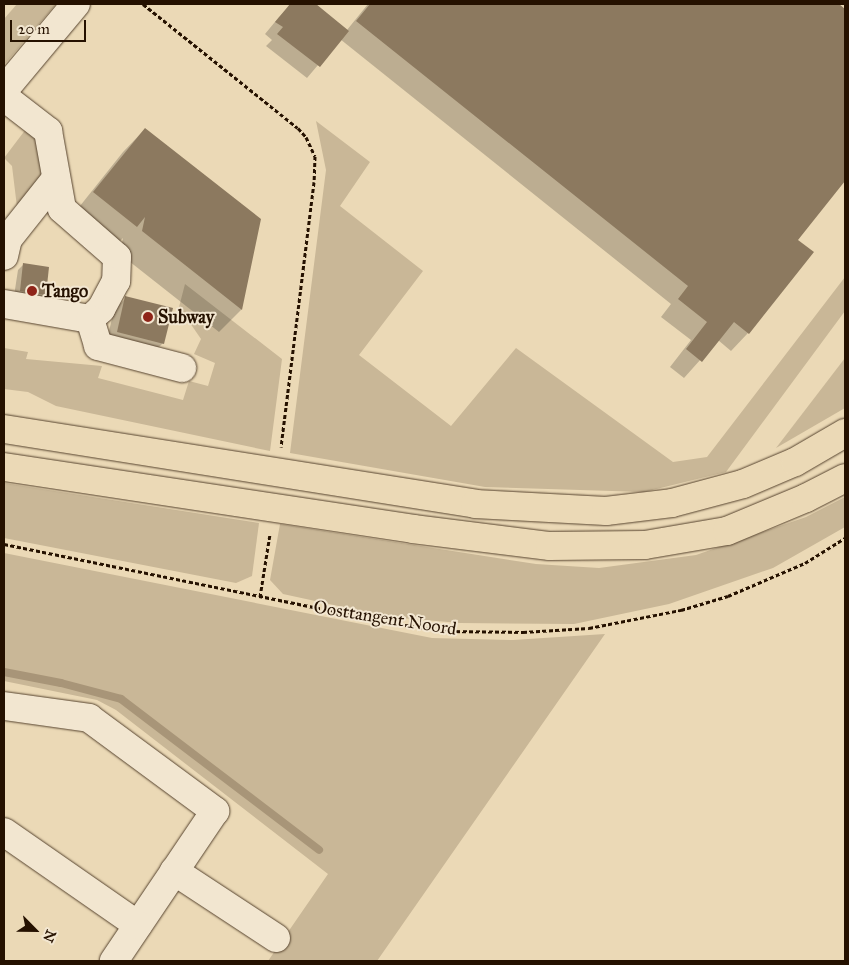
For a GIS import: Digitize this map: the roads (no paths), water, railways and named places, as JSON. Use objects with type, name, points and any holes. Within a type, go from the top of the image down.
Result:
[{"type":"main road","points":[[4,429],[476,504],[606,510],[672,503],[743,484],[795,462],[845,433]]},
{"type":"main road","points":[[4,467],[422,530],[550,546],[645,545],[727,531],[806,498],[845,478]]},
{"type":"street","points":[[4,304],[90,318],[102,309],[116,281],[118,257],[62,209],[55,180],[48,131],[7,88],[76,4]]},
{"type":"street","points":[[4,256],[8,239],[55,180]]},
{"type":"street","points":[[90,318],[98,346],[182,368]]},
{"type":"street","points":[[4,706],[88,718],[215,811],[114,961]]},
{"type":"street","points":[[4,832],[138,925]]},
{"type":"street","points":[[174,871],[276,938]]},
{"type":"waterway","points":[[4,672],[61,683],[121,699],[319,850]]},
{"type":"place","name":"Tango","points":[[32,291]]},
{"type":"place","name":"Subway","points":[[148,317]]}]
